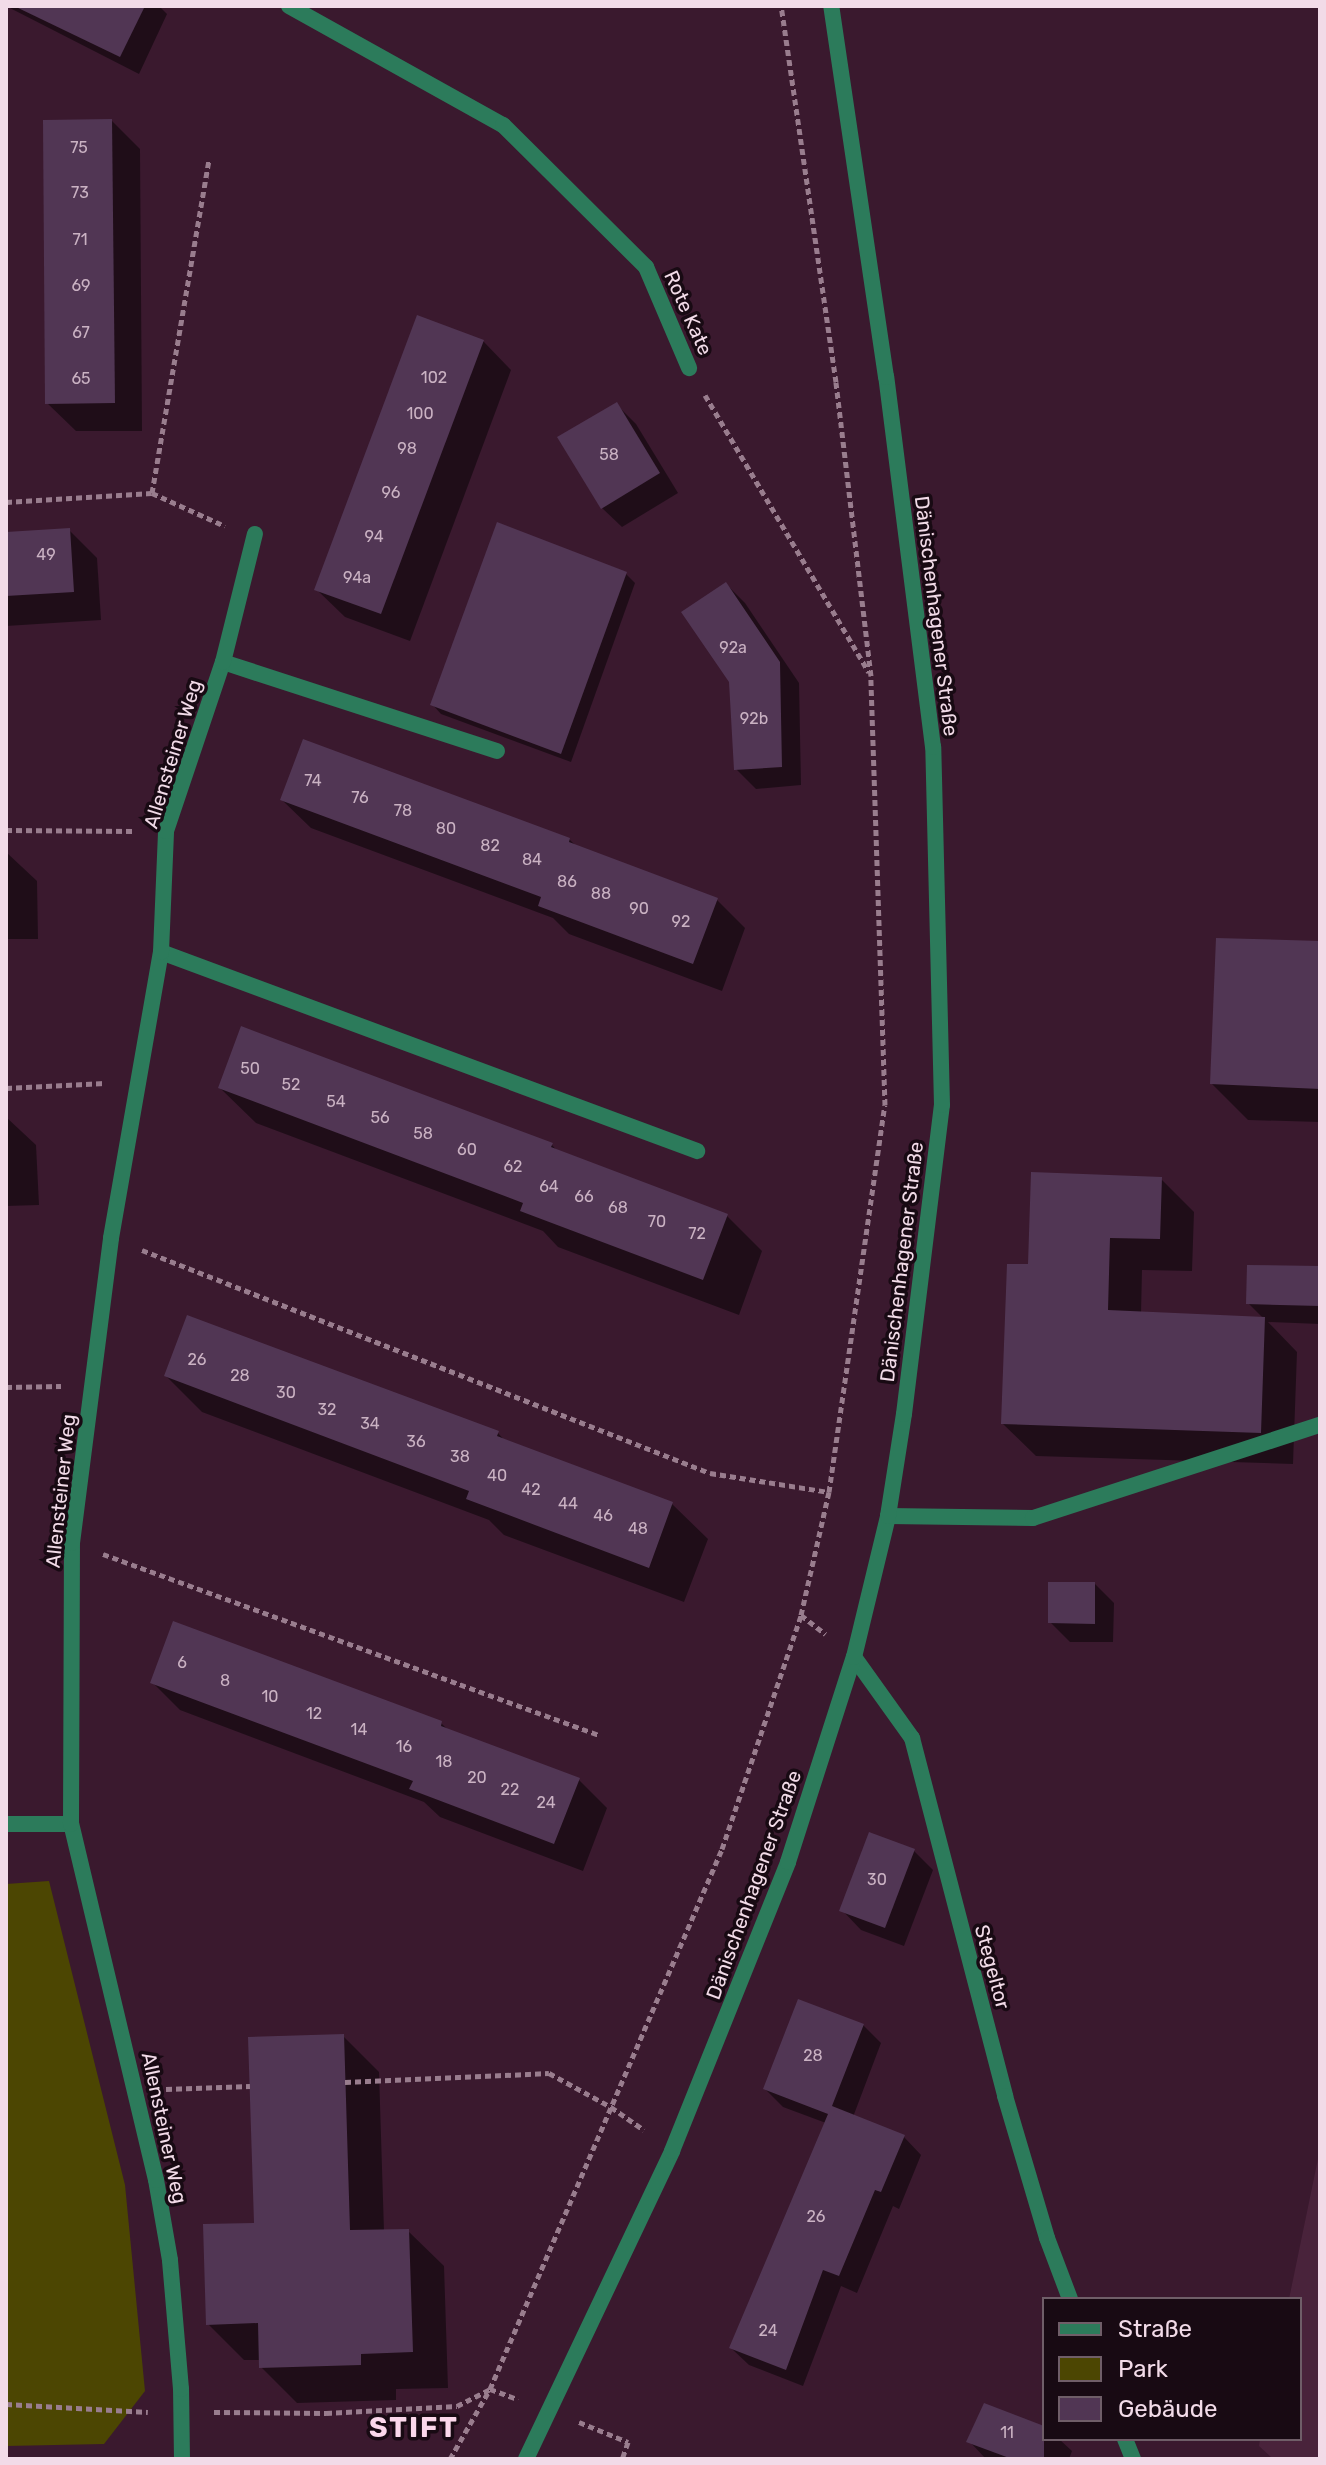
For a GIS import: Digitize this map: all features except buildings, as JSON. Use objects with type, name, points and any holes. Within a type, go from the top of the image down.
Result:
[{"type":"street","name":"Rote Kate","points":[[289,6],[503,125],[646,267],[689,368]]},
{"type":"street","name":"Dänischenhagener Straße","points":[[526,2459],[672,2151],[788,1862],[854,1657],[888,1516],[942,1105],[933,747],[886,377],[831,6]]},
{"type":"street","name":"Allensteiner Weg","points":[[182,2459],[182,2412],[170,2260],[137,2090],[71,1824],[72,1543],[111,1238],[161,952],[166,831],[223,662],[255,534]]},
{"type":"street","points":[[223,662],[497,751]]},
{"type":"street","points":[[161,952],[697,1151]]},
{"type":"street","points":[[888,1516],[1033,1518],[1320,1425]]},
{"type":"street","name":"Stegeltor","points":[[854,1657],[912,1738],[1009,2110],[1047,2238],[1069,2297]]},
{"type":"street","points":[[6,1824],[71,1824]]},
{"type":"path","points":[[450,2459],[490,2389],[722,1849],[801,1615],[829,1492],[885,1105],[871,676],[836,382],[781,6]]},
{"type":"path","points":[[152,493],[209,160]]},
{"type":"path","name":"Rote Kate","points":[[689,368],[871,676]]},
{"type":"path","points":[[6,502],[152,493],[221,525],[255,534]]},
{"type":"path","points":[[6,830],[166,831]]},
{"type":"path","points":[[6,1088],[140,1082]]},
{"type":"path","points":[[111,1238],[710,1473],[829,1492]]},
{"type":"path","points":[[6,1387],[92,1385]]},
{"type":"path","points":[[72,1543],[599,1735]]},
{"type":"path","points":[[345,2082],[549,2073],[611,2107]]},
{"type":"path","points":[[137,2090],[250,2086]]},
{"type":"path","points":[[6,2404],[114,2412],[326,2413],[457,2406],[490,2389]]},
{"type":"shaded area","points":[[1320,2149],[1320,2459],[1273,2459],[1259,2446],[1260,2441],[1302,2441],[1302,2297],[1289,2297]]},
{"type":"green space","points":[[49,1881],[125,2185],[145,2391],[104,2444],[6,2446],[6,1884]]},
{"type":"district","name":"STIFT","points":[[414,2428]]}]
